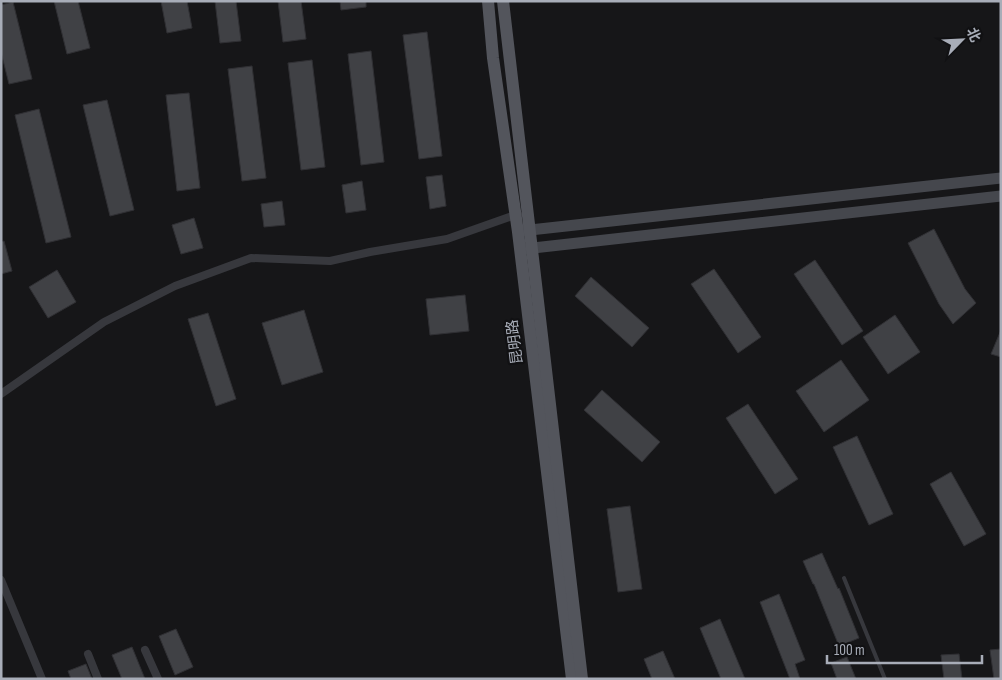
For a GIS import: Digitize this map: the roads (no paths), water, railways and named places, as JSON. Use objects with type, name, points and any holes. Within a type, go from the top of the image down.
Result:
[{"type":"main road","name":"昆明路","points":[[488,1],[493,58],[524,231],[572,679]]},
{"type":"main road","name":"昆明路","points":[[503,1],[521,214]]},
{"type":"main road","points":[[524,231],[1001,178]]},
{"type":"main road","points":[[526,248],[1001,196]]},
{"type":"main road","name":"昆明路","points":[[526,248],[582,679]]},
{"type":"street","points":[[1,394],[104,322],[175,286],[251,258],[330,260],[447,239],[521,214]]},
{"type":"street","points":[[1,580],[42,679]]},
{"type":"street","points":[[146,650],[158,679]]},
{"type":"street","points":[[88,654],[98,679]]},
{"type":"lane","points":[[844,578],[885,679]]}]
